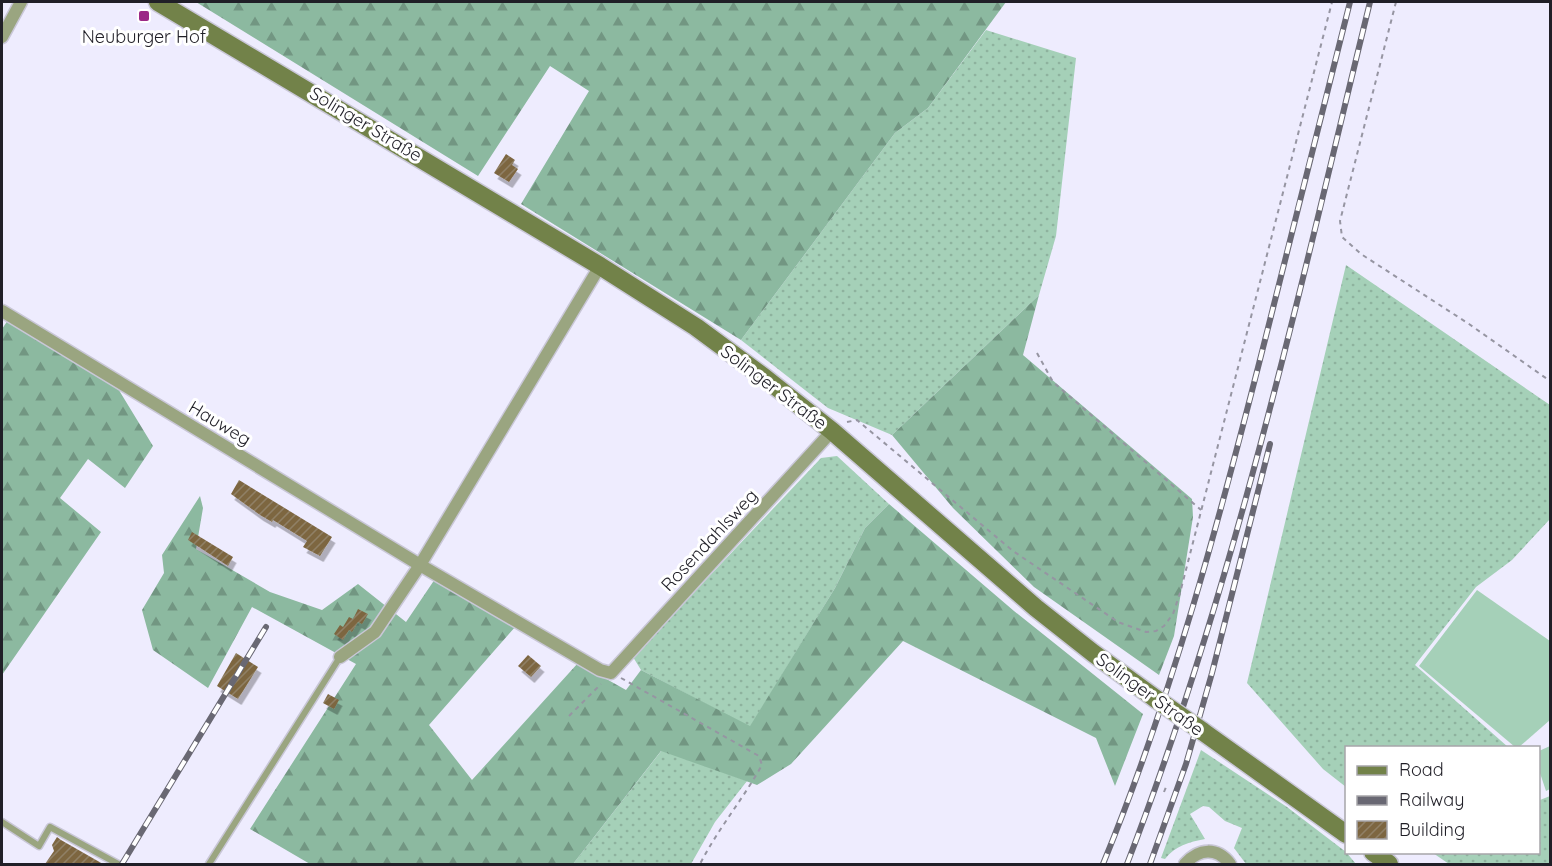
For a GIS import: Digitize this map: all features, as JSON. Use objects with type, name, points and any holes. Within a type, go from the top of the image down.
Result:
[{"type":"main road","name":"Solinger Straße","points":[[158,2],[600,266],[696,327],[832,431],[1036,608],[1093,653],[1345,833]]},
{"type":"main road","points":[[1376,854],[1389,864]]},
{"type":"street","points":[[2,37],[21,2]]},
{"type":"street","points":[[340,657],[375,632],[420,565],[600,266]]},
{"type":"street","name":"Hauweg","points":[[2,311],[420,565],[600,670],[611,673]]},
{"type":"street","name":"Rosendahlsweg","points":[[611,673],[832,431]]},
{"type":"street","points":[[1185,864],[1201,852],[1211,851],[1221,854],[1230,864]]},
{"type":"lane","points":[[209,864],[340,657]]},
{"type":"lane","points":[[2,822],[39,846],[50,827],[118,864]]},
{"type":"path","points":[[832,431],[842,423],[857,420],[1013,551],[1118,622],[1146,632],[1156,631],[1164,626],[1173,614],[1180,593],[1332,2]]},
{"type":"path","points":[[1396,2],[1340,220],[1342,237],[1361,254],[1551,381]]},
{"type":"path","points":[[1037,353],[1053,382],[1201,510]]},
{"type":"path","points":[[569,716],[611,673],[759,756],[762,765],[747,793],[713,838],[700,864]]},
{"type":"path","points":[[1164,792],[1166,787]]},
{"type":"green space","points":[[196,2],[1006,2],[928,108],[895,133],[741,340],[521,204],[589,91],[550,66],[478,176]]},
{"type":"green space","points":[[986,30],[1076,58],[1056,236],[1039,295],[892,435],[828,408],[741,340],[895,133],[928,108]]},
{"type":"green space","points":[[1346,265],[1550,405],[1550,519],[1512,560],[1476,587],[1415,665],[1507,746],[1345,746],[1345,786],[1323,769],[1247,683]]},
{"type":"green space","points":[[1039,295],[1023,355],[1192,499],[1193,517],[1174,636],[1159,675],[1034,587],[953,508],[892,435]]},
{"type":"green space","points":[[8,320],[117,387],[153,446],[125,488],[88,459],[60,498],[101,532],[2,675],[2,329]]},
{"type":"green space","points":[[837,456],[889,504],[865,528],[835,588],[750,727],[641,670],[633,657],[821,458]]},
{"type":"green space","points":[[200,496],[203,508],[196,549],[270,592],[322,610],[358,584],[406,622],[435,579],[516,626],[429,725],[472,780],[578,663],[626,690],[641,670],[750,726],[835,588],[865,528],[889,504],[1014,611],[1143,714],[1115,786],[1096,738],[903,641],[791,764],[757,785],[661,751],[573,864],[310,864],[250,829],[356,664],[252,607],[208,688],[153,650],[142,610],[164,573],[162,555]]},
{"type":"green space","points":[[1477,590],[1550,641],[1550,720],[1520,746],[1514,746],[1419,666]]},
{"type":"green space","points":[[1550,746],[1550,789],[1546,791],[1540,773],[1540,751]]},
{"type":"green space","points":[[662,750],[747,781],[715,822],[691,864],[573,864]]},
{"type":"green space","points":[[1201,750],[1287,807],[1345,851],[1345,854],[1356,864],[1246,864],[1234,848],[1242,828],[1225,821],[1209,807],[1203,806],[1190,814],[1205,839],[1183,845],[1165,859],[1161,858]]},
{"type":"green space","points":[[1550,796],[1550,864],[1449,864],[1434,854],[1540,854],[1540,800]]},
{"type":"building","points":[[506,154],[515,160],[512,165],[518,169],[509,182],[494,173]]},
{"type":"building","points":[[239,480],[332,537],[320,556],[303,547],[307,541],[273,520],[272,522],[260,515],[231,494]]},
{"type":"building","points":[[192,532],[233,557],[228,566],[188,540]]},
{"type":"building","points":[[358,609],[368,614],[362,624],[358,622],[343,640],[334,634],[340,625],[343,627],[349,617],[353,619]]},
{"type":"building","points":[[236,653],[258,667],[238,699],[217,686]]},
{"type":"building","points":[[528,655],[541,666],[531,677],[518,666]]},
{"type":"building","points":[[328,694],[339,700],[334,709],[323,703]]},
{"type":"building","points":[[57,837],[103,864],[45,864],[54,851],[52,845]]},
{"type":"railway","points":[[1103,864],[1152,735],[1194,603],[1249,403],[1350,2]]},
{"type":"railway","points":[[1127,864],[1166,759],[1233,545],[1290,329],[1370,2]]},
{"type":"railway","points":[[1150,864],[1186,764],[1212,673],[1270,444]]},
{"type":"railway","points":[[122,864],[266,627]]},
{"type":"place","name":"Neuburger Hof","points":[[144,16]]}]
